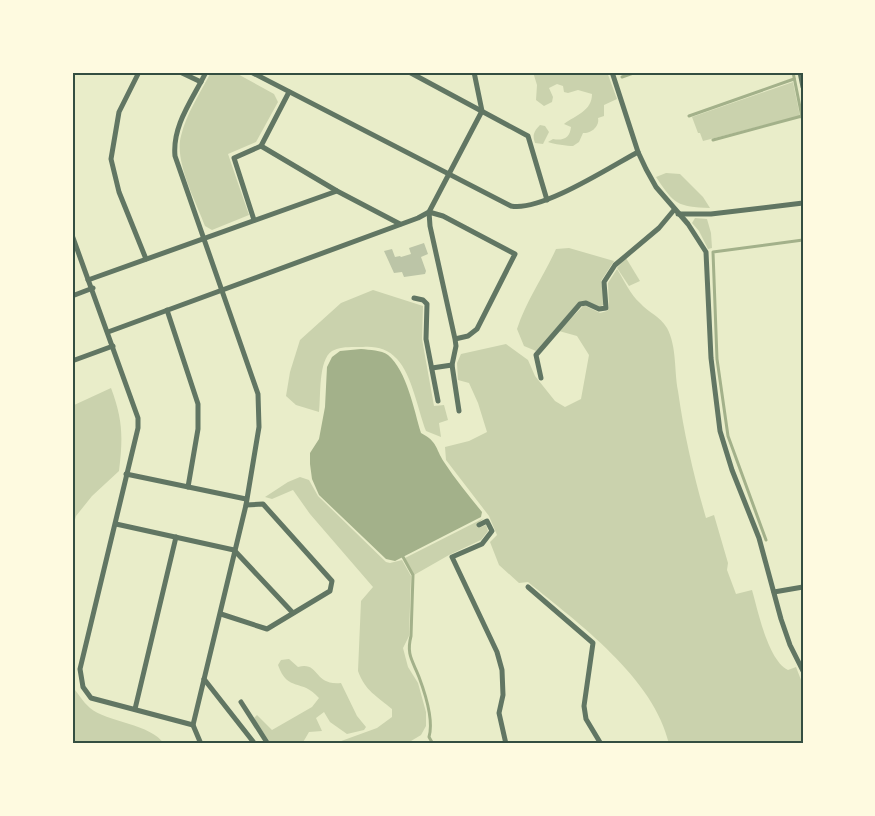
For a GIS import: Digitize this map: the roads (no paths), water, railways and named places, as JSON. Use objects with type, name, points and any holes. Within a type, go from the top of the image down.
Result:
[{"type":"street","points":[[139,72],[119,112],[111,159],[119,192],[146,259]]},
{"type":"street","points":[[180,72],[201,82]]},
{"type":"street","points":[[201,744],[193,726],[246,502],[259,427],[258,394],[175,156],[174,144],[177,128],[206,72]]},
{"type":"street","points":[[251,72],[512,206],[527,207],[547,201],[638,152]]},
{"type":"street","points":[[459,411],[452,364],[456,346],[455,339],[430,226],[429,212],[482,111],[474,72]]},
{"type":"street","points":[[612,72],[638,152],[657,187],[688,224],[706,252],[711,358],[720,431],[732,470],[759,538],[790,645],[803,671]]},
{"type":"street","points":[[800,72],[803,87]]},
{"type":"street","points":[[411,73],[528,136],[547,201]]},
{"type":"street","points":[[254,220],[234,158],[261,146],[289,92]]},
{"type":"street","points":[[261,146],[337,191],[400,224]]},
{"type":"street","points":[[88,280],[337,191]]},
{"type":"street","points":[[541,378],[536,355],[580,304],[586,303],[599,309],[606,308],[604,282],[615,265],[676,212],[711,214],[803,203]]},
{"type":"street","points":[[108,332],[429,212],[443,216],[515,254],[477,329],[468,336],[455,339]]},
{"type":"street","points":[[72,235],[138,418],[138,428],[116,524],[80,669],[83,687],[90,698],[193,726]]},
{"type":"street","points":[[72,296],[93,288]]},
{"type":"street","points":[[414,298],[423,300],[427,304],[426,339],[438,401]]},
{"type":"street","points":[[167,310],[198,404],[198,429],[188,487]]},
{"type":"street","points":[[72,361],[113,346]]},
{"type":"street","points":[[432,368],[452,364]]},
{"type":"street","points":[[126,474],[263,504],[332,581],[330,591],[267,629],[221,614]]},
{"type":"street","points":[[479,525],[487,521],[492,531],[482,544],[452,557],[497,652],[502,670],[503,695],[499,713],[506,744]]},
{"type":"street","points":[[116,524],[234,550],[294,613]]},
{"type":"street","points":[[135,709],[176,537]]},
{"type":"street","points":[[528,587],[593,643],[584,706],[586,719],[601,744]]},
{"type":"street","points":[[774,592],[802,587]]},
{"type":"street","points":[[204,679],[255,744]]},
{"type":"street","points":[[241,702],[268,744]]},
{"type":"waterway","points":[[622,77],[636,72]]},
{"type":"waterway","points":[[793,72],[803,122]]},
{"type":"waterway","points":[[689,116],[794,79]]},
{"type":"waterway","points":[[713,140],[802,116]]},
{"type":"waterway","points":[[766,540],[728,436],[717,359],[713,252],[803,240]]},
{"type":"waterway","points":[[402,555],[413,575],[409,648],[426,699],[430,715],[429,737],[433,744]]}]
